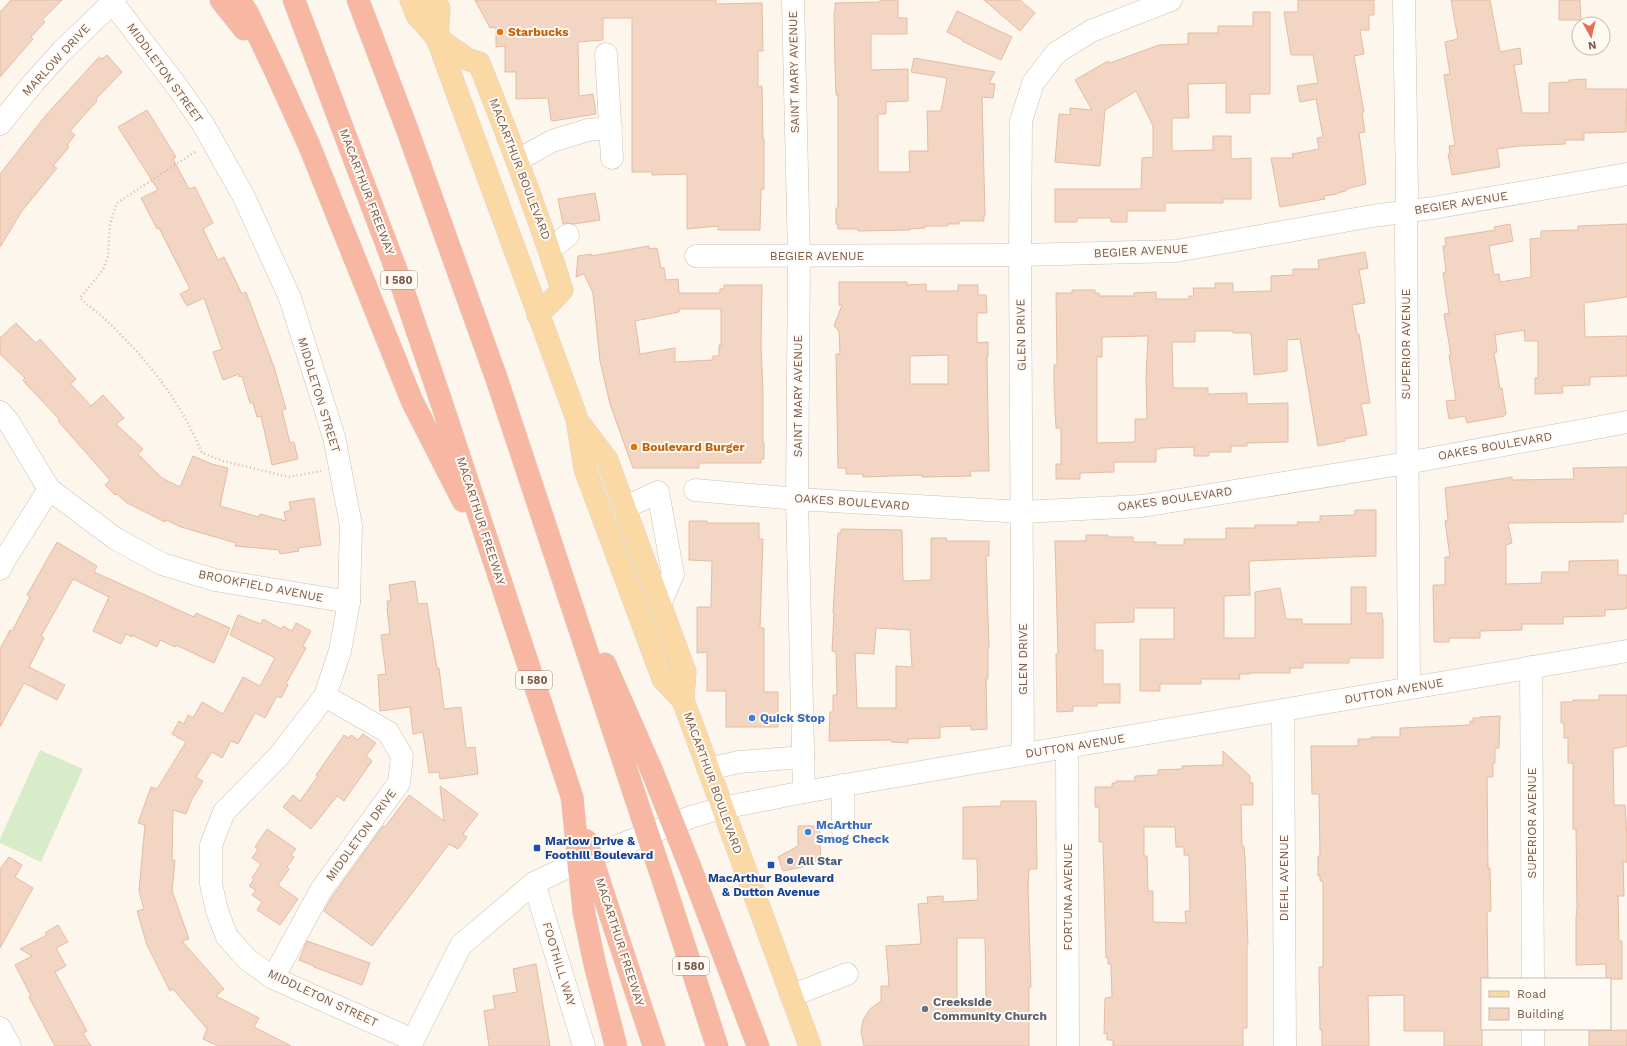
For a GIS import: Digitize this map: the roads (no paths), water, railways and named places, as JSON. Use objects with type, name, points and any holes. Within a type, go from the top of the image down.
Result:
[{"type":"highway","points":[[221,0],[273,66]]},
{"type":"highway","points":[[239,0],[247,12],[309,145],[412,401],[495,563]]},
{"type":"highway","name":"MACARTHUR FREEWAY","points":[[294,0],[397,272],[495,563],[654,1046]]},
{"type":"highway","name":"I 580","points":[[358,0],[450,247],[496,377],[718,1046]]},
{"type":"highway","points":[[552,546],[652,771],[758,1046]]},
{"type":"highway","points":[[572,797],[584,913],[595,965],[616,1046]]},
{"type":"main road","name":"MACARTHUR BOULEVARD","points":[[411,0],[417,15],[437,38],[467,59],[479,63],[518,160],[550,250],[562,290],[538,315]]},
{"type":"main road","name":"MACARTHUR BOULEVARD","points":[[435,0],[439,9],[437,38],[577,419],[585,469],[663,680],[683,700]]},
{"type":"main road","name":"MACARTHUR BOULEVARD","points":[[577,419],[607,460],[685,672],[683,700],[810,1046]]},
{"type":"street","name":"SAINT MARY AVENUE","points":[[793,0],[799,257],[797,498],[804,792]]},
{"type":"street","name":"GLEN DRIVE","points":[[1023,754],[1020,255],[1021,121],[1033,82],[1056,53],[1091,31],[1171,0]]},
{"type":"street","name":"SUPERIOR AVENUE","points":[[1404,0],[1409,688]]},
{"type":"street","name":"MARLOW DRIVE","points":[[0,124],[34,82],[62,51],[114,1]]},
{"type":"street","name":"MIDDLETON STREET","points":[[114,1],[179,89],[212,140],[244,196],[290,298],[334,438],[351,525],[349,602],[340,652],[325,696],[279,756],[224,812],[211,845],[211,884],[217,911],[227,937],[248,960],[273,978],[413,1043]]},
{"type":"street","points":[[606,54],[612,158]]},
{"type":"street","points":[[518,160],[552,141],[588,130],[611,128]]},
{"type":"street","name":"BEGIER AVENUE","points":[[696,256],[799,257],[1020,255],[1176,251],[1627,174]]},
{"type":"street","points":[[550,250],[568,235]]},
{"type":"street","name":"BROOKFIELD AVENUE","points":[[0,412],[8,421],[50,489],[116,539],[162,564],[215,580],[349,602]]},
{"type":"street","name":"OAKES BOULEVARD","points":[[694,490],[1022,512],[1142,506],[1407,463],[1627,422]]},
{"type":"street","points":[[0,569],[50,489]]},
{"type":"street","points":[[624,508],[658,492],[673,574],[660,604]]},
{"type":"street","name":"DUTTON AVENUE","points":[[534,883],[587,858],[691,817],[722,808],[843,785],[1627,651]]},
{"type":"street","name":"SUPERIOR AVENUE","points":[[1531,667],[1533,978]]},
{"type":"street","name":"MIDDLETON DRIVE","points":[[273,978],[321,890],[399,783],[402,756],[388,732],[325,696]]},
{"type":"street","name":"DIEHL AVENUE","points":[[1283,710],[1285,1046]]},
{"type":"street","name":"FORTUNA AVENUE","points":[[1067,747],[1068,1046]]},
{"type":"street","points":[[708,769],[739,762],[803,757]]},
{"type":"street","points":[[843,785],[843,830]]},
{"type":"street","points":[[413,1043],[461,945],[534,883]]},
{"type":"street","name":"FOOTHILL WAY","points":[[534,883],[584,1046]]},
{"type":"street","points":[[791,996],[847,974]]},
{"type":"street","points":[[0,1028],[10,1046]]},
{"type":"street","points":[[1533,1030],[1534,1046]]},
{"type":"place","name":"Starbucks","points":[[500,32]]},
{"type":"place","name":"Boulevard Burger","points":[[634,447]]},
{"type":"place","name":"Quick Stop","points":[[752,718]]},
{"type":"place","name":"McArthur Smog Check","points":[[808,832]]},
{"type":"place","name":"Marlow Drive & Foothill Boulevard","points":[[537,848]]},
{"type":"place","name":"All Star","points":[[790,861]]},
{"type":"place","name":"MacArthur Boulevard & Dutton Avenue","points":[[771,865]]},
{"type":"place","name":"Creekside Community Church","points":[[925,1009]]}]
